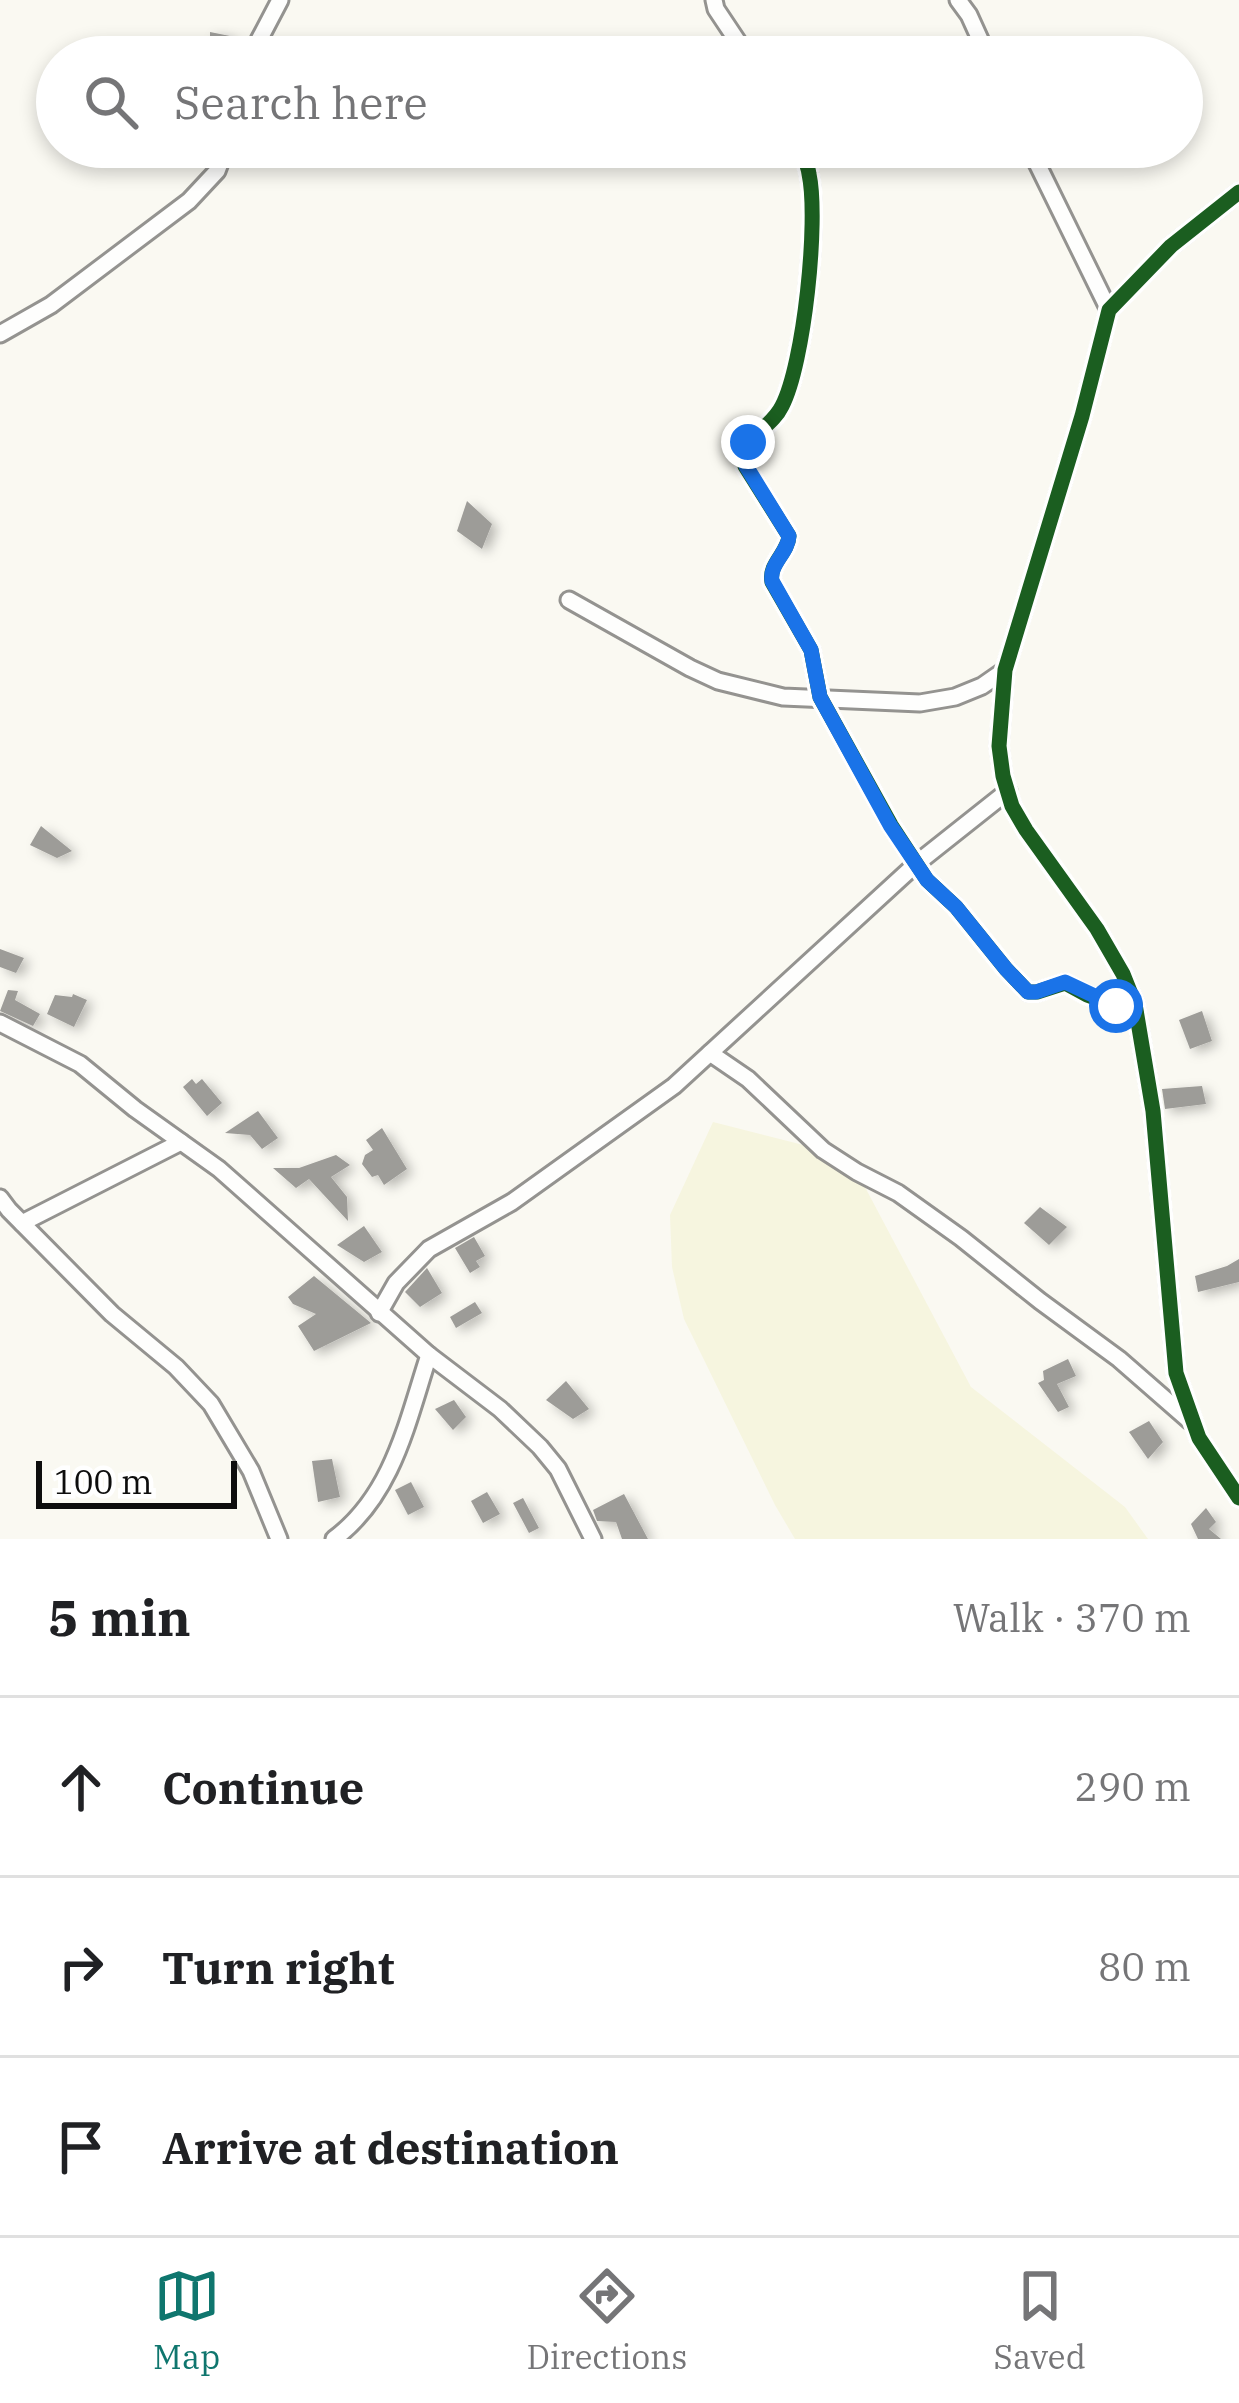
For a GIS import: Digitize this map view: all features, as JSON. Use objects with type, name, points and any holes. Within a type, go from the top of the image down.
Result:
[{"type":"street","points":[[261,36],[280,0]]},
{"type":"street","points":[[714,0],[734,36]]},
{"type":"street","points":[[958,0],[978,36]]},
{"type":"street","points":[[0,334],[51,305],[189,201],[218,168]]},
{"type":"street","points":[[807,168],[812,225],[792,379],[782,409],[748,442],[743,455],[789,536],[771,575],[811,650],[820,697],[890,825],[927,880],[1028,992],[1065,982],[1136,1013]]},
{"type":"street","points":[[1039,168],[1108,310]]},
{"type":"street","points":[[1239,192],[1171,246],[1108,310],[1076,436],[1005,670],[999,746],[1012,806],[1124,974],[1136,1013],[1153,1112],[1176,1372],[1192,1423],[1239,1498]]},
{"type":"street","points":[[569,600],[718,681],[783,697],[920,703],[955,698],[1005,670]]},
{"type":"street","points":[[380,1313],[396,1283],[429,1249],[512,1202],[674,1086],[916,864],[1008,791]]},
{"type":"street","points":[[0,1023],[80,1064],[219,1169],[428,1355],[500,1409],[558,1469],[593,1539]]},
{"type":"street","points":[[710,1053],[748,1079],[823,1150],[898,1193],[961,1238],[1119,1359],[1192,1423]]},
{"type":"street","points":[[22,1223],[181,1142]]},
{"type":"street","points":[[0,1198],[112,1314],[176,1367],[211,1404],[251,1471],[279,1539]]},
{"type":"street","points":[[334,1539],[371,1502],[392,1466],[428,1355]]},
{"type":"green space","points":[[713,1122],[823,1150],[857,1172],[971,1387],[1125,1507],[1148,1539],[795,1539],[684,1319],[672,1267],[670,1215]]},
{"type":"building","points":[[467,501],[492,524],[482,549],[457,531]]},
{"type":"building","points":[[41,826],[72,851],[57,858],[30,845]]},
{"type":"building","points":[[0,949],[24,958],[16,973],[0,967]]},
{"type":"building","points":[[8,990],[18,991],[15,1000],[40,1014],[33,1026],[0,1011]]},
{"type":"building","points":[[73,994],[87,1000],[74,1027],[47,1014],[55,995]]},
{"type":"building","points":[[1202,1011],[1212,1041],[1190,1049],[1179,1020]]},
{"type":"building","points":[[192,1079],[196,1084],[202,1079],[222,1103],[207,1116],[183,1087]]},
{"type":"building","points":[[1202,1086],[1206,1104],[1165,1109],[1162,1089]]},
{"type":"building","points":[[258,1111],[278,1138],[262,1149],[250,1135],[225,1133]]},
{"type":"building","points":[[382,1128],[407,1169],[384,1185],[362,1164],[373,1150],[366,1140]]},
{"type":"building","points":[[336,1155],[350,1165],[331,1177],[347,1197],[348,1221],[309,1179],[296,1188],[273,1168],[299,1168]]},
{"type":"building","points":[[1040,1207],[1067,1227],[1049,1245],[1024,1223]]},
{"type":"building","points":[[364,1226],[382,1252],[364,1262],[337,1245]]},
{"type":"building","points":[[474,1237],[485,1256],[470,1273],[455,1248]]},
{"type":"building","points":[[1239,1259],[1239,1282],[1198,1292],[1195,1276]]},
{"type":"building","points":[[427,1268],[442,1293],[420,1307],[405,1292]]},
{"type":"building","points":[[314,1276],[371,1323],[314,1351],[298,1326],[316,1314],[288,1297]]},
{"type":"building","points":[[475,1302],[482,1313],[456,1328],[450,1317]]},
{"type":"building","points":[[1068,1359],[1076,1376],[1057,1384],[1069,1407],[1058,1412],[1038,1383],[1044,1380],[1043,1371]]},
{"type":"building","points":[[566,1381],[589,1409],[573,1419],[546,1400]]},
{"type":"building","points":[[454,1400],[466,1417],[453,1430],[435,1409]]},
{"type":"building","points":[[1149,1421],[1163,1442],[1148,1459],[1129,1432]]},
{"type":"building","points":[[332,1459],[340,1497],[318,1502],[312,1461]]},
{"type":"building","points":[[411,1482],[424,1507],[408,1515],[395,1490]]},
{"type":"building","points":[[487,1492],[500,1514],[483,1523],[471,1501]]},
{"type":"building","points":[[624,1494],[648,1539],[622,1539],[616,1522],[597,1521],[593,1510]]},
{"type":"building","points":[[523,1498],[539,1528],[529,1533],[513,1503]]},
{"type":"building","points":[[1206,1508],[1216,1522],[1209,1529],[1221,1539],[1198,1539],[1191,1524]]},
{"type":"cycle path","points":[[807,168],[812,224],[797,358],[782,406],[751,440],[745,456],[745,466],[789,536],[772,582],[811,650],[820,697],[927,880],[1028,992],[1065,983],[1136,1013]]},
{"type":"cycle path","points":[[1239,192],[1171,246],[1109,310],[1005,670],[999,746],[1012,806],[1097,929],[1135,1004],[1153,1111],[1176,1373],[1199,1438],[1239,1498]]},
{"type":"route","points":[[748,442],[743,455],[746,466],[790,541],[772,569],[772,581],[811,650],[820,697],[890,825],[927,880],[1028,992],[1065,982],[1116,1006]]}]
